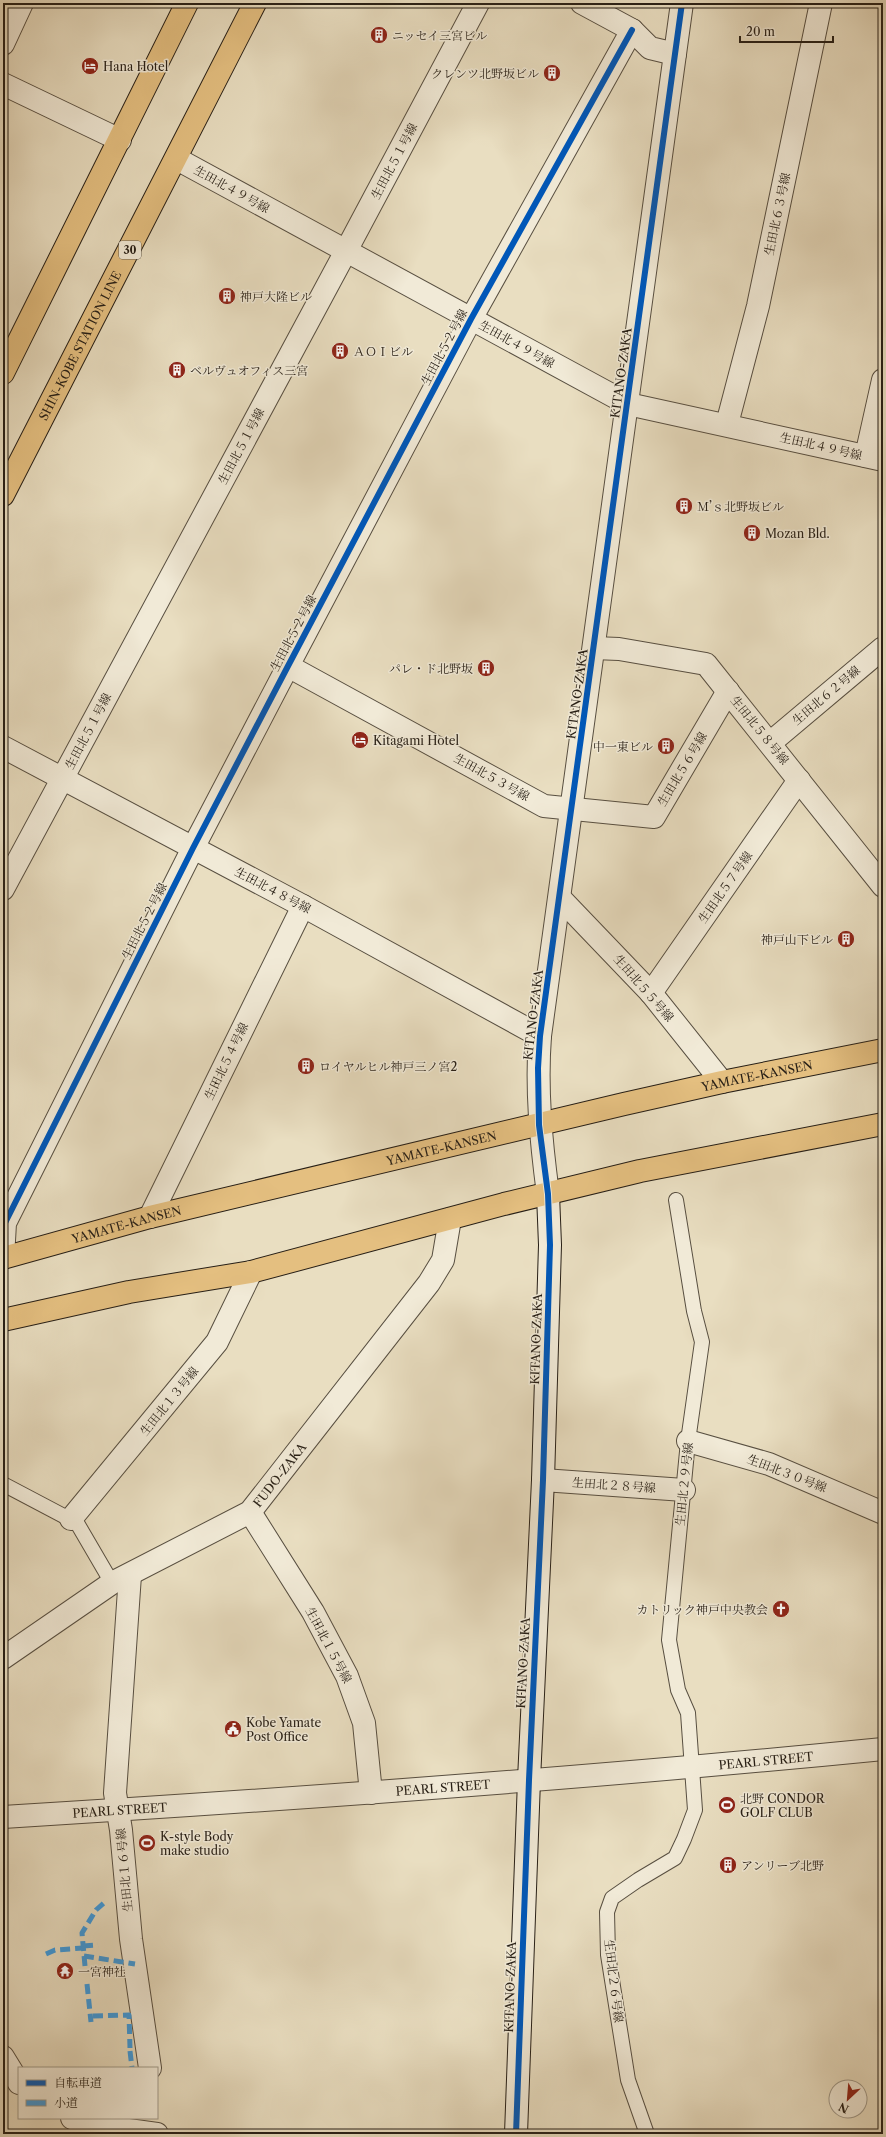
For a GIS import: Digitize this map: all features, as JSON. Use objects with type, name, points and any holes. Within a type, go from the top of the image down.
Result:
[{"type":"main road","points":[[3,373],[187,3]]},
{"type":"main road","name":"SHIN-KOBE STATION LINE","points":[[3,495],[255,3]]},
{"type":"main road","name":"YAMATE-KANSEN","points":[[3,1258],[150,1217],[539,1125],[722,1082],[883,1050]]},
{"type":"main road","points":[[3,1320],[129,1292],[251,1272],[450,1219],[640,1171],[883,1124]]},
{"type":"street","points":[[3,44],[22,3]]},
{"type":"street","name":"生田北５１号線","points":[[3,888],[478,3]]},
{"type":"street","points":[[582,3],[632,30],[650,48],[675,54]]},
{"type":"street","name":"KITANO-ZAKA","points":[[516,2134],[529,1780],[543,1480],[550,1245],[548,1194],[539,1125],[538,1068],[540,1036],[682,3]]},
{"type":"street","name":"生田北６３号線","points":[[727,424],[758,306],[821,3]]},
{"type":"street","name":"生田北５２号線","points":[[3,1258],[5,1223],[194,848],[471,319],[632,30]]},
{"type":"street","points":[[3,84],[120,140]]},
{"type":"street","name":"生田北４９号線","points":[[176,159],[628,404],[727,424],[874,458]]},
{"type":"street","points":[[874,458],[883,380]]},
{"type":"street","name":"生田北５８号線","points":[[594,648],[619,649],[706,664],[883,886]]},
{"type":"street","name":"生田北６２号線","points":[[770,743],[883,649]]},
{"type":"street","name":"生田北５３号線","points":[[288,666],[544,806],[572,809]]},
{"type":"street","name":"生田北５６号線","points":[[572,809],[654,817],[728,691]]},
{"type":"street","name":"生田北４８号線","points":[[3,747],[63,777],[303,906],[540,1036]]},
{"type":"street","name":"生田北５７号線","points":[[651,993],[799,780]]},
{"type":"street","name":"生田北５５号線","points":[[560,898],[651,993],[722,1082]]},
{"type":"street","name":"生田北５４号線","points":[[150,1217],[303,906]]},
{"type":"street","name":"FUDO-ZAKA","points":[[3,1658],[121,1579],[250,1512],[429,1283],[443,1260],[450,1219]]},
{"type":"street","name":"生田北１３号線","points":[[71,1519],[217,1342],[251,1272]]},
{"type":"street","name":"生田北３０号線","points":[[688,1441],[769,1464],[883,1513]]},
{"type":"street","name":"生田北２８号線","points":[[543,1480],[684,1490]]},
{"type":"street","name":"生田北１５号線","points":[[250,1512],[313,1612],[347,1676],[364,1723],[370,1793]]},
{"type":"street","name":"生田北１６号線","points":[[121,1579],[115,1793],[131,1939],[150,2067]]},
{"type":"street","name":"PEARL STREET","points":[[3,1817],[370,1793],[692,1768],[883,1749]]},
{"type":"street","points":[[3,2057],[18,2081]]},
{"type":"street","points":[[75,2119],[92,2124],[157,2134],[155,2119]]},
{"type":"lane","name":"生田北２９号線","points":[[676,1200],[694,1312],[702,1342],[688,1441],[669,1640],[678,1690],[688,1713],[692,1768]]},
{"type":"lane","points":[[3,1484],[77,1523],[121,1579]]},
{"type":"lane","name":"生田北２６号線","points":[[647,2134],[628,2080],[608,1955],[607,1912],[612,1898],[638,1880],[675,1858],[695,1810],[692,1768]]},
{"type":"marked path","points":[[85,1966],[82,1933],[96,1910],[105,1902]]},
{"type":"marked path","points":[[83,1946],[98,1945]]},
{"type":"marked path","points":[[46,1954],[55,1950],[83,1948]]},
{"type":"marked path","points":[[84,1956],[135,1964]]},
{"type":"marked path","points":[[87,1984],[91,2022]]},
{"type":"marked path","points":[[93,2016],[129,2015],[130,2048]]},
{"type":"marked path","points":[[130,2051],[132,2067]]},
{"type":"cycle path","points":[[516,2134],[529,1780],[543,1480],[550,1245],[548,1194],[539,1125],[538,1068],[540,1036],[682,3]]},
{"type":"cycle path","points":[[3,1258],[5,1223],[193,848],[471,319],[632,30]]},
{"type":"place","name":"ニッセイ三宮ビル","points":[[379,35]]},
{"type":"place","name":"Hana Hotel","points":[[90,66]]},
{"type":"place","name":"クレンツ北野坂ビル","points":[[552,73]]},
{"type":"place","name":"神戸大隆ビル","points":[[227,296]]},
{"type":"place","name":"ＡＯＩビル","points":[[340,351]]},
{"type":"place","name":"ベルヴュオフィス三宮","points":[[177,370]]},
{"type":"place","name":"Ｍ’ｓ北野坂ビル","points":[[684,506]]},
{"type":"place","name":"Mozan Bld.","points":[[752,533]]},
{"type":"place","name":"パレ・ド北野坂","points":[[486,668]]},
{"type":"place","name":"Kitagami Hotel","points":[[360,740]]},
{"type":"place","name":"中一東ビル","points":[[666,746]]},
{"type":"place","name":"神戸山下ビル","points":[[846,939]]},
{"type":"place","name":"ロイヤルヒル神戸三ノ宮2","points":[[306,1066]]},
{"type":"place","name":"カトリック神戸中央教会","points":[[781,1609]]},
{"type":"place","name":"Kobe Yamate Post Office","points":[[233,1729]]},
{"type":"place","name":"北野 CONDOR GOLF CLUB","points":[[727,1805]]},
{"type":"place","name":"K-style Body make studio","points":[[147,1843]]},
{"type":"place","name":"アンリーブ北野","points":[[728,1865]]},
{"type":"place","name":"一宮神社","points":[[65,1971]]}]
